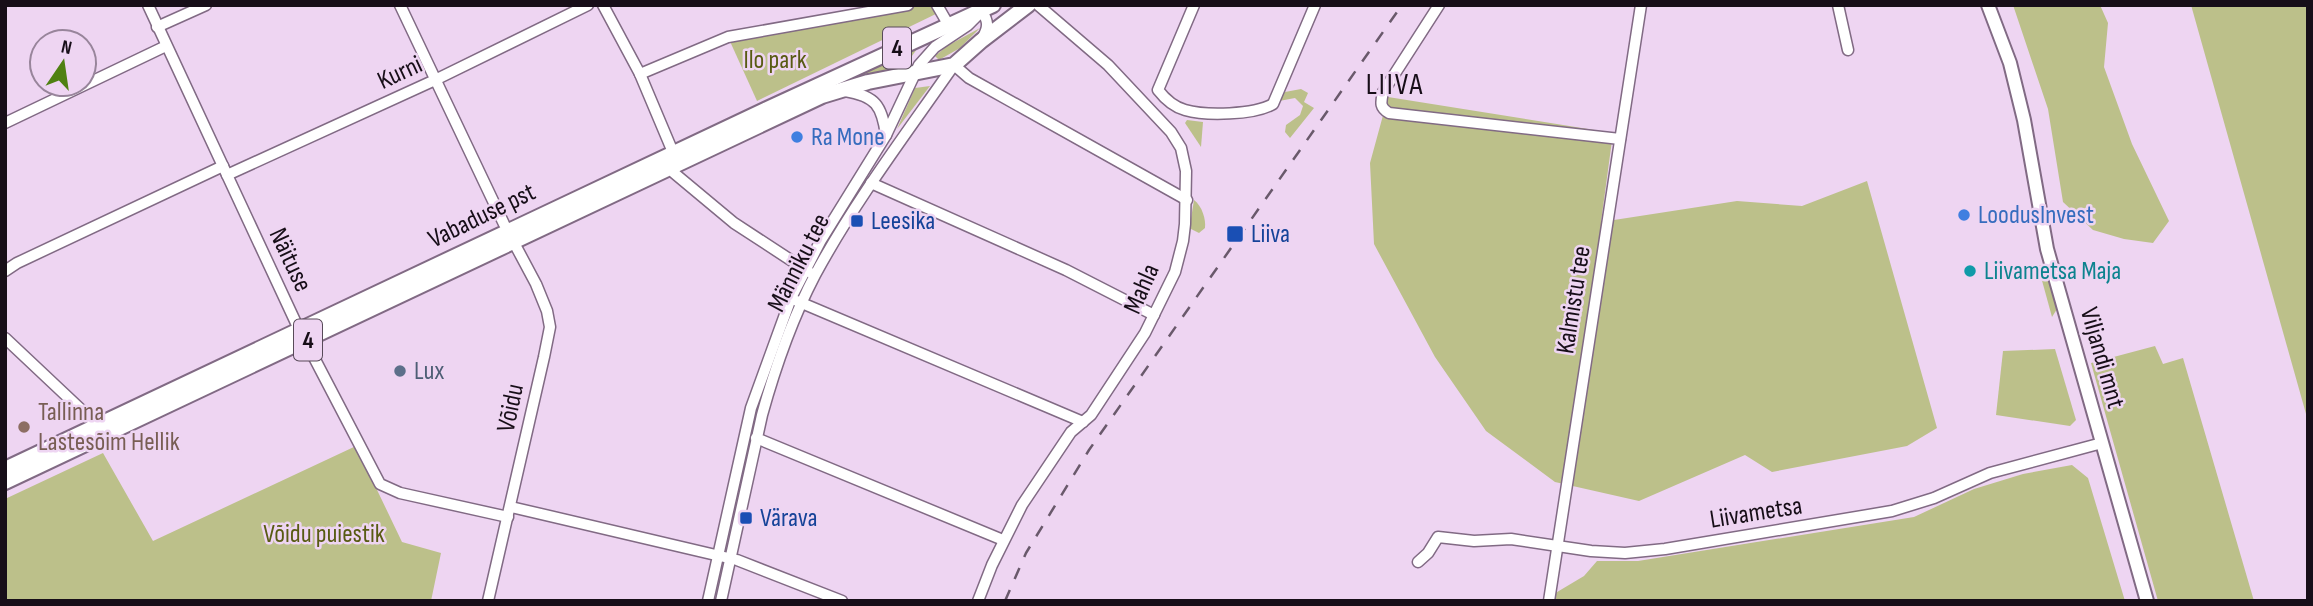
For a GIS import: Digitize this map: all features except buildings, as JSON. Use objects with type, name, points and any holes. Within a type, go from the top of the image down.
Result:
[{"type":"highway","name":"Männiku tee","points":[[954,65],[1028,5]]},
{"type":"highway","name":"Vabaduse pst","points":[[674,162],[948,24],[987,8]]},
{"type":"highway","name":"Vabaduse pst","points":[[5,482],[99,431],[674,162],[838,90],[954,65]]},
{"type":"highway","name":"Vabaduse pst","points":[[5,469],[99,431]]},
{"type":"main road","name":"Viljandi mnt","points":[[1988,5],[2010,63],[2024,120],[2047,249],[2147,601]]},
{"type":"street","name":"Näituse","points":[[148,5],[302,335],[380,484],[400,493],[509,512]]},
{"type":"street","points":[[158,27],[206,5]]},
{"type":"street","name":"Võidu","points":[[400,5],[540,293],[550,327],[488,601]]},
{"type":"street","name":"Kurni","points":[[5,271],[17,263],[225,170],[435,80],[588,5]]},
{"type":"street","points":[[603,5],[640,74],[674,162],[674,173],[734,223],[815,275]]},
{"type":"street","points":[[640,74],[728,37],[908,5]]},
{"type":"street","points":[[937,5],[948,24]]},
{"type":"street","name":"Mahla","points":[[978,601],[1003,540],[1040,477],[1072,432],[1091,415],[1139,345],[1175,272],[1187,200],[1186,171],[1181,148],[1171,132],[1108,65],[1038,5]]},
{"type":"street","points":[[1194,5],[1158,90],[1170,103],[1183,110],[1198,113],[1252,111],[1273,104],[1315,5]]},
{"type":"street","points":[[1438,5],[1383,92],[1380,104],[1383,109],[1390,113],[1620,139]]},
{"type":"street","name":"Kalmistu tee","points":[[1549,601],[1641,5]]},
{"type":"street","points":[[1838,5],[1847,50]]},
{"type":"street","points":[[981,41],[988,28],[987,8]]},
{"type":"street","name":"Männiku tee","points":[[708,601],[751,408],[804,268],[887,135],[914,74],[934,47],[987,8]]},
{"type":"street","points":[[5,123],[166,46]]},
{"type":"street","points":[[954,65],[968,78],[1187,200]]},
{"type":"street","name":"Männiku tee","points":[[722,601],[756,438],[770,387],[802,303],[815,275],[871,183],[954,65]]},
{"type":"street","points":[[838,90],[862,95],[875,103],[883,116],[887,135]]},
{"type":"street","points":[[866,169],[871,183],[1066,270],[1154,315]]},
{"type":"street","points":[[791,298],[1083,422]]},
{"type":"street","points":[[5,338],[66,395],[99,431]]},
{"type":"street","points":[[756,438],[1003,540]]},
{"type":"street","name":"Liivametsa","points":[[1418,562],[1428,553],[1438,537],[1474,541],[1511,539],[1556,547],[1625,553],[1665,549],[1892,512],[1934,498],[1990,473],[2102,443]]},
{"type":"street","points":[[509,512],[731,558],[842,601]]},
{"type":"green space","name":"Ilo park","points":[[908,5],[938,5],[942,11],[757,101],[728,37]]},
{"type":"green space","points":[[2013,5],[2100,5],[2108,23],[2104,67],[2132,144],[2169,221],[2153,243],[2124,239],[2093,230],[2063,202],[2048,109]]},
{"type":"green space","points":[[2191,5],[2308,5],[2308,421]]},
{"type":"green space","points":[[980,28],[960,48],[939,60],[935,56],[947,46]]},
{"type":"green space","points":[[916,47],[904,67],[843,81]]},
{"type":"green space","points":[[930,86],[897,129],[915,88]]},
{"type":"green space","points":[[1301,89],[1308,93],[1304,102],[1314,108],[1290,138],[1285,132],[1286,125],[1300,115],[1303,106],[1295,98],[1279,101],[1285,92]]},
{"type":"green space","points":[[1388,97],[1613,133],[1601,222],[1737,201],[1802,206],[1867,181],[1937,428],[1907,446],[1772,472],[1745,455],[1639,501],[1555,482],[1486,431],[1435,357],[1374,244],[1370,163]]},
{"type":"green space","points":[[1187,120],[1203,122],[1201,147],[1185,123]]},
{"type":"green space","points":[[1194,200],[1205,221],[1205,228],[1199,233],[1191,229],[1190,225]]},
{"type":"green space","points":[[2041,265],[2050,282],[2057,309],[2052,317],[2038,266]]},
{"type":"green space","points":[[2155,346],[2163,364],[2183,358],[2254,601],[2158,601],[2091,363]]},
{"type":"green space","points":[[2055,349],[2076,420],[2070,426],[1996,415],[2003,351]]},
{"type":"green space","name":"Võidu puiestik","points":[[356,446],[402,542],[441,553],[431,601],[5,601],[5,499],[103,453],[153,541]]},
{"type":"green space","points":[[2072,465],[2088,478],[2125,601],[1542,601],[1584,576],[1597,561],[1638,561],[1914,517],[1974,489],[2023,474]]},
{"type":"railway","points":[[1005,601],[1026,553],[1089,450],[1402,5]]},
{"type":"place","name":"Ra Mone","points":[[797,137]]},
{"type":"place","name":"LoodusInvest","points":[[1964,215]]},
{"type":"place","name":"Leesika","points":[[857,221]]},
{"type":"place","name":"Liiva","points":[[1235,234]]},
{"type":"place","name":"Liivametsa Maja","points":[[1970,271]]},
{"type":"place","name":"Lux","points":[[400,371]]},
{"type":"place","name":"Tallinna Lastesõim Hellik","points":[[24,427]]},
{"type":"place","name":"Värava","points":[[746,518]]},
{"type":"district","name":"LIIVA","points":[[1395,85]]}]
